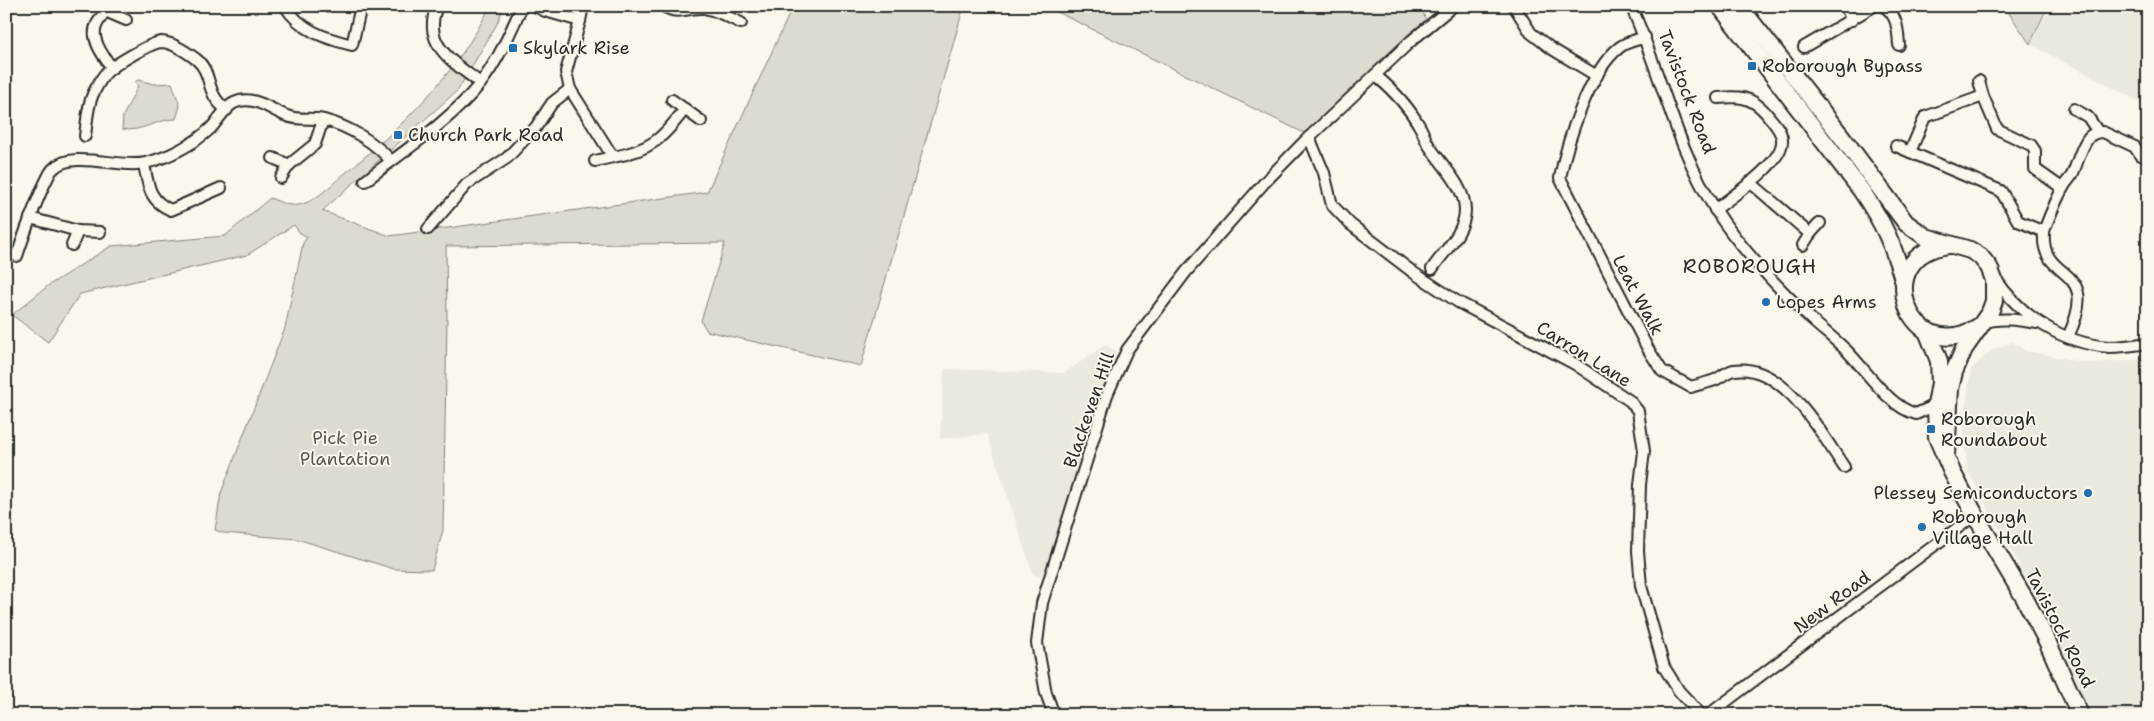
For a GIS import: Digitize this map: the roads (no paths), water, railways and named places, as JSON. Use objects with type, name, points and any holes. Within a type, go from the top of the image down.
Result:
[{"type":"highway","name":"Tavistock Road","points":[[1720,6],[1860,190],[1879,217],[1891,240],[1904,283],[1906,308],[1912,318],[1927,331],[1939,361],[1940,382],[1936,405],[1937,437],[1946,454],[1952,472],[1975,515],[2048,641],[2080,715]]},
{"type":"highway","points":[[1739,6],[1842,136],[1906,224],[1926,237],[1970,250],[1980,256],[1991,273]]},
{"type":"highway","points":[[1904,283],[1912,264],[1918,257],[1929,249],[1949,245]]},
{"type":"highway","name":"Tavistock Road","points":[[1946,454],[1950,389],[1964,349],[1990,312],[1994,301],[1995,286],[1991,273]]},
{"type":"highway","points":[[1927,331],[1944,337],[1954,337],[1980,325]]},
{"type":"street","points":[[285,6],[292,17],[307,29],[326,38],[352,45],[361,6]]},
{"type":"street","points":[[437,6],[432,18],[433,35],[439,48],[480,83]]},
{"type":"street","points":[[365,181],[459,107],[480,83],[502,50],[522,6]]},
{"type":"street","points":[[535,6],[545,11],[580,21]]},
{"type":"street","points":[[583,6],[566,72],[570,89],[613,157]]},
{"type":"street","points":[[663,6],[670,10],[686,11],[703,8],[741,23]]},
{"type":"street","name":"Blackeven Hill","points":[[1054,715],[1046,693],[1037,643],[1042,603],[1107,395],[1127,350],[1186,272],[1227,224],[1306,139],[1453,6]]},
{"type":"street","points":[[1514,6],[1531,33],[1552,49],[1597,76]]},
{"type":"street","name":"Tavistock Road","points":[[1631,6],[1645,37],[1671,116],[1715,210],[1773,280],[1813,321],[1846,350],[1900,408],[1916,414],[1936,405]]},
{"type":"street","points":[[1745,6],[1758,30]]},
{"type":"street","points":[[1845,6],[1852,20]]},
{"type":"street","points":[[1804,47],[1874,6]]},
{"type":"street","points":[[1883,6],[1890,11],[1897,23],[1899,45]]},
{"type":"street","points":[[112,68],[94,37],[95,27],[105,9],[126,20]]},
{"type":"street","name":"Leat Walk","points":[[1645,37],[1620,46],[1597,76],[1574,127],[1564,156],[1560,178],[1648,349],[1662,371],[1691,387],[1715,380],[1733,370],[1758,372],[1776,382],[1800,404],[1844,467]]},
{"type":"street","points":[[85,136],[89,105],[105,74],[144,49],[161,42],[174,46],[196,59],[204,68],[212,94],[218,103],[227,110]]},
{"type":"street","points":[[1375,75],[1390,88],[1420,126],[1428,144],[1460,192],[1465,209],[1463,224],[1454,240],[1432,269]]},
{"type":"street","points":[[1979,82],[1997,129],[2031,145],[2035,152],[2035,169],[2062,188]]},
{"type":"street","points":[[428,229],[467,184],[507,158],[536,127],[552,103],[570,89]]},
{"type":"street","points":[[1715,210],[1769,166],[1781,151],[1782,139],[1776,125],[1761,107],[1752,101],[1738,96],[1718,98]]},
{"type":"street","points":[[1910,152],[1925,117],[1983,96]]},
{"type":"street","points":[[6,252],[17,256],[30,218],[52,169],[59,164],[72,160],[144,164],[171,155],[203,135],[232,104],[248,99],[270,102],[288,116],[300,119],[323,120],[345,128],[383,152],[391,161]]},
{"type":"street","points":[[672,100],[701,121]]},
{"type":"street","points":[[595,161],[629,154],[648,146],[665,136],[685,109]]},
{"type":"street","points":[[2074,109],[2088,118],[2098,132]]},
{"type":"street","points":[[281,178],[289,165],[315,144],[323,120]]},
{"type":"street","points":[[2068,337],[2078,311],[2080,301],[2078,291],[2073,280],[2050,260],[2046,251],[2044,232],[2062,188],[2071,176],[2085,143],[2091,135],[2103,132],[2135,147],[2140,155]]},
{"type":"street","name":"Carron Lane","points":[[1306,139],[1324,173],[1332,205],[1350,224],[1414,273],[1458,302],[1575,364],[1630,401],[1638,411],[1644,451],[1640,486],[1638,551],[1641,586],[1664,667],[1679,691],[1701,715]]},
{"type":"street","points":[[1896,146],[2001,191],[2018,221],[2044,232]]},
{"type":"street","points":[[273,158],[289,165]]},
{"type":"street","points":[[144,164],[149,189],[160,206],[171,210],[221,188]]},
{"type":"street","points":[[1750,182],[1810,234]]},
{"type":"street","points":[[30,218],[78,231],[100,232]]},
{"type":"street","points":[[1803,245],[1820,223]]},
{"type":"street","points":[[72,245],[78,231]]},
{"type":"street","points":[[1991,273],[2007,296],[2038,323],[2068,337],[2084,343],[2112,347],[2148,344]]},
{"type":"street","points":[[1980,325],[2000,320],[2038,323]]},
{"type":"street","name":"New Road","points":[[1708,715],[1975,515]]},
{"type":"place","name":"Skylark Rise","points":[[513,48]]},
{"type":"place","name":"Roborough Bypass","points":[[1752,66]]},
{"type":"place","name":"Church Park Road","points":[[398,135]]},
{"type":"place","name":"Lopes Arms","points":[[1766,302]]},
{"type":"place","name":"Roborough Roundabout","points":[[1931,429]]},
{"type":"place","name":"Plessey Semiconductors","points":[[2088,493]]},
{"type":"place","name":"Roborough Village Hall","points":[[1922,527]]},
{"type":"district","name":"ROBOROUGH","points":[[1750,266]]},
{"type":"park label","name":"Pick Pie Plantation","points":[[345,448]]}]
